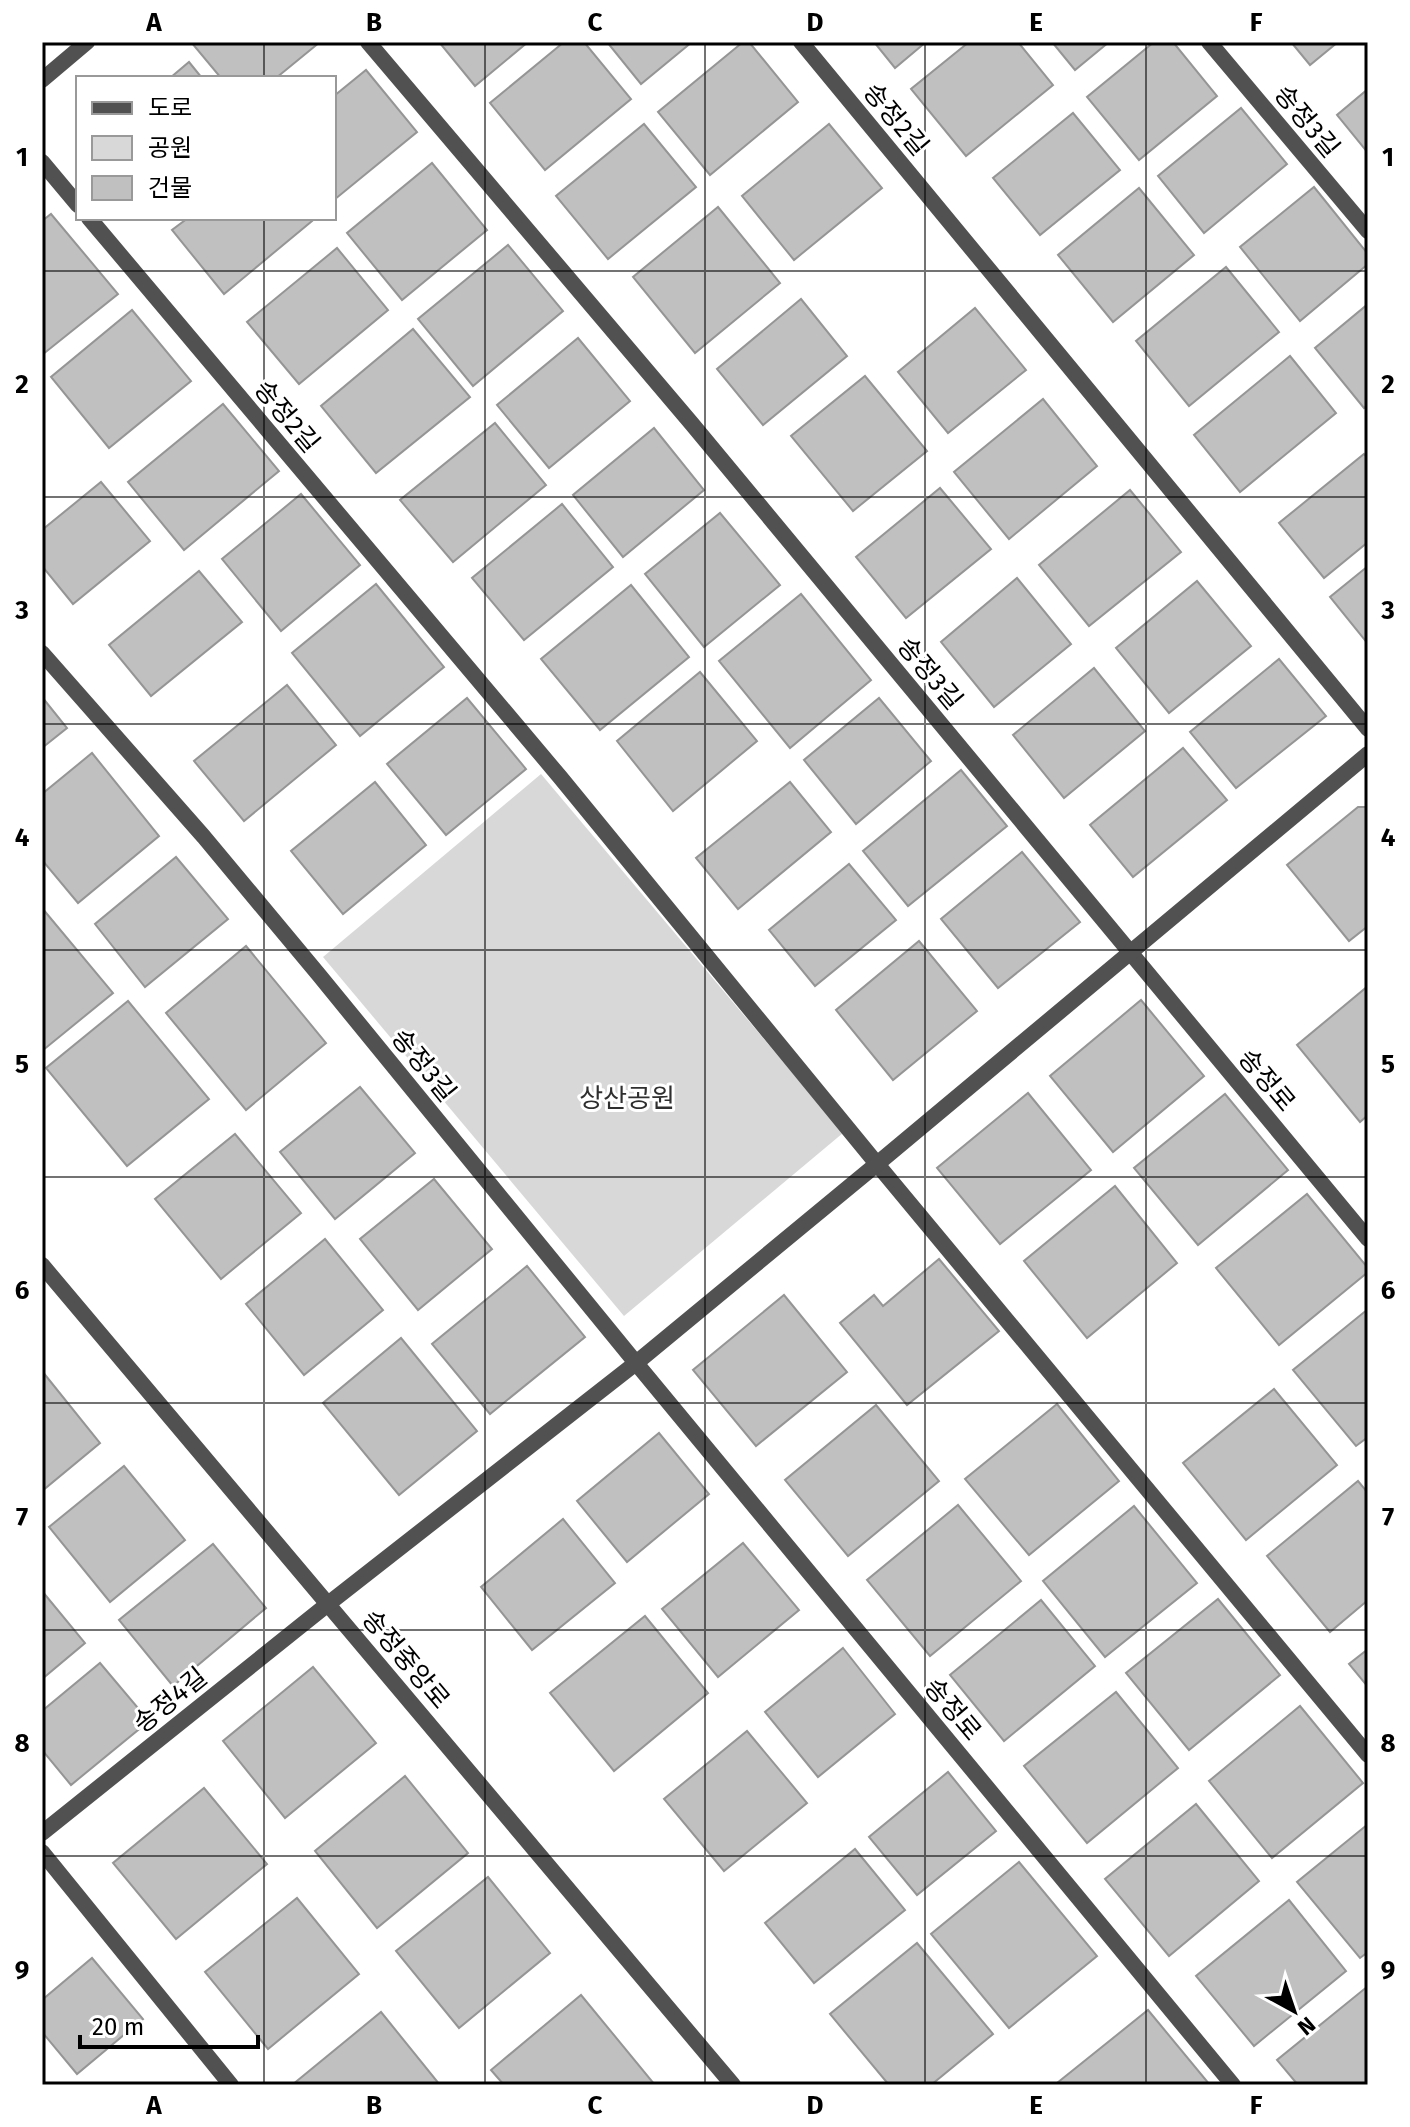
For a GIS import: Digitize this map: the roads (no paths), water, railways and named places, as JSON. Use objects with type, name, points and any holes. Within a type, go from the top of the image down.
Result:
[{"type":"street","points":[[42,80],[87,42]]},
{"type":"street","name":"송정3길","points":[[368,42],[692,424],[1130,952]]},
{"type":"street","name":"송정2길","points":[[801,42],[1368,729]]},
{"type":"street","name":"송정3길","points":[[1209,42],[1368,231]]},
{"type":"street","points":[[42,162],[76,203]]},
{"type":"street","name":"송정2길","points":[[91,220],[580,801],[877,1164]]},
{"type":"street","name":"송정3길","points":[[42,653],[204,837],[636,1363]]},
{"type":"street","points":[[328,1604],[636,1363],[1368,754]]},
{"type":"street","name":"송정로","points":[[1130,952],[1368,1239]]},
{"type":"street","points":[[877,1164],[1368,1755]]},
{"type":"street","name":"송정중앙로","points":[[42,1265],[733,2085]]},
{"type":"street","name":"송정로","points":[[636,1363],[1233,2085]]},
{"type":"street","name":"송정4길","points":[[42,1833],[328,1604]]},
{"type":"street","points":[[42,1852],[231,2085]]},
{"type":"park label","name":"상산공원","points":[[627,1098]]}]
